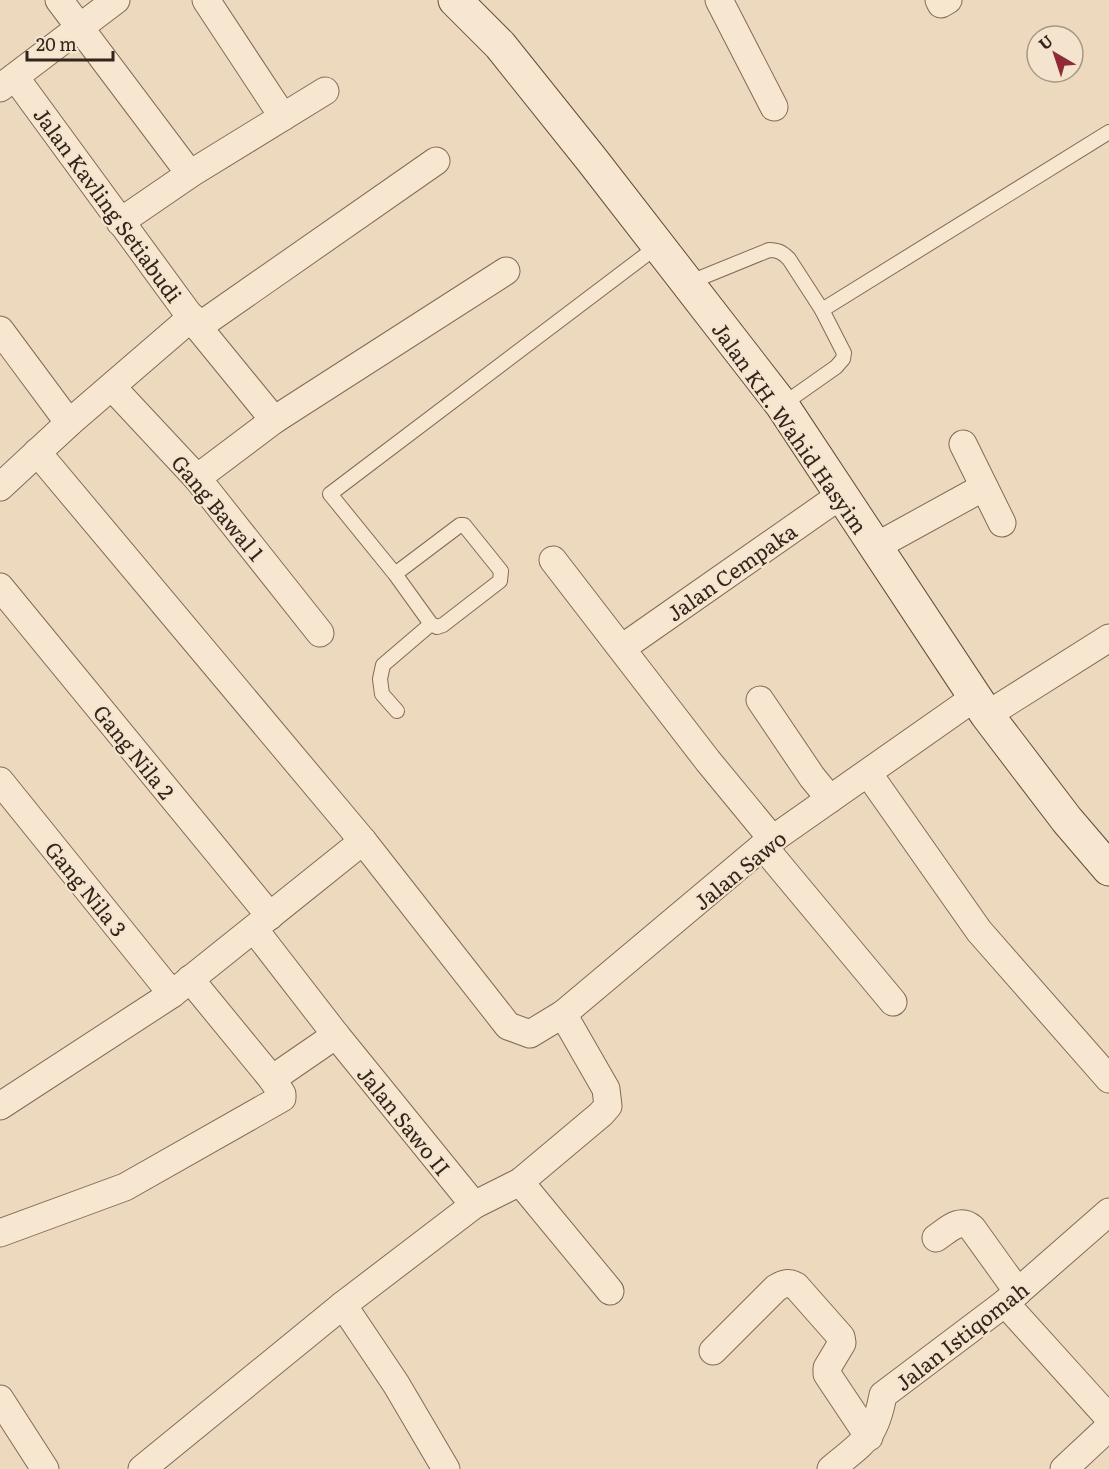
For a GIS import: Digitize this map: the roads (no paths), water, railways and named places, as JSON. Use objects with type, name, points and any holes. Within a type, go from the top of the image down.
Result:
[{"type":"street","points":[[59,0],[190,174]]},
{"type":"street","name":"Jalan Kavling Setiabudi","points":[[0,487],[69,423],[195,322],[120,222],[114,209],[4,85],[116,0]]},
{"type":"street","points":[[206,0],[283,117]]},
{"type":"street","name":"Jalan KH. Wahid Hasyim","points":[[455,0],[500,45],[659,245],[782,405],[980,706],[1067,820],[1109,868]]},
{"type":"street","points":[[719,0],[774,107]]},
{"type":"street","points":[[939,0],[941,4],[948,0]]},
{"type":"street","points":[[120,222],[190,174],[326,91]]},
{"type":"street","points":[[274,420],[195,322],[436,161]]},
{"type":"street","points":[[197,477],[274,420],[506,271]]},
{"type":"street","points":[[0,330],[69,423]]},
{"type":"street","name":"Gang Bawal 1","points":[[112,387],[197,477],[320,633]]},
{"type":"street","points":[[963,444],[1002,523]]},
{"type":"street","points":[[0,1106],[181,987],[363,841],[37,452]]},
{"type":"street","points":[[875,547],[984,487]]},
{"type":"street","name":"Jalan Cempaka","points":[[622,648],[841,495]]},
{"type":"street","points":[[553,560],[708,761],[768,843],[893,1002]]},
{"type":"street","name":"Gang Nila 2","points":[[0,587],[262,923],[336,1035]]},
{"type":"street","name":"Jalan Sawo","points":[[363,841],[508,1026],[530,1034],[563,1014],[768,843],[868,773],[980,706],[1109,638]]},
{"type":"street","points":[[760,700],[812,777],[830,799]]},
{"type":"street","points":[[868,773],[979,931],[1109,1079]]},
{"type":"street","name":"Gang Nila 3","points":[[0,782],[181,987],[272,1079]]},
{"type":"street","points":[[142,1469],[343,1305],[474,1205],[520,1182],[591,1124],[608,1106],[606,1089],[563,1014]]},
{"type":"street","points":[[0,1233],[125,1187],[258,1113],[282,1098],[282,1094],[272,1079],[336,1035]]},
{"type":"street","name":"Jalan Sawo II","points":[[336,1035],[474,1205]]},
{"type":"street","points":[[520,1182],[610,1291]]},
{"type":"street","name":"Jalan Istiqomah","points":[[831,1469],[869,1437],[880,1414],[884,1395],[1012,1298],[1109,1212]]},
{"type":"street","points":[[936,1238],[962,1222],[972,1228],[1012,1298],[1109,1418]]},
{"type":"street","points":[[713,1350],[776,1288],[790,1283],[796,1286],[841,1337],[842,1343],[827,1368],[827,1374],[869,1437]]},
{"type":"street","points":[[343,1305],[396,1384],[446,1469]]},
{"type":"street","points":[[0,1399],[45,1469]]},
{"type":"street","points":[[1064,1469],[1109,1427]]},
{"type":"lane","points":[[822,310],[1109,132]]},
{"type":"lane","points":[[395,574],[460,525],[464,525],[501,571],[500,581],[443,625],[437,627],[431,624],[395,574],[330,494],[659,245]]},
{"type":"lane","points":[[688,283],[769,250],[777,250],[789,259],[822,310],[844,352],[843,359],[836,367],[782,405]]},
{"type":"lane","points":[[397,711],[382,694],[380,679],[383,665],[431,624]]}]
